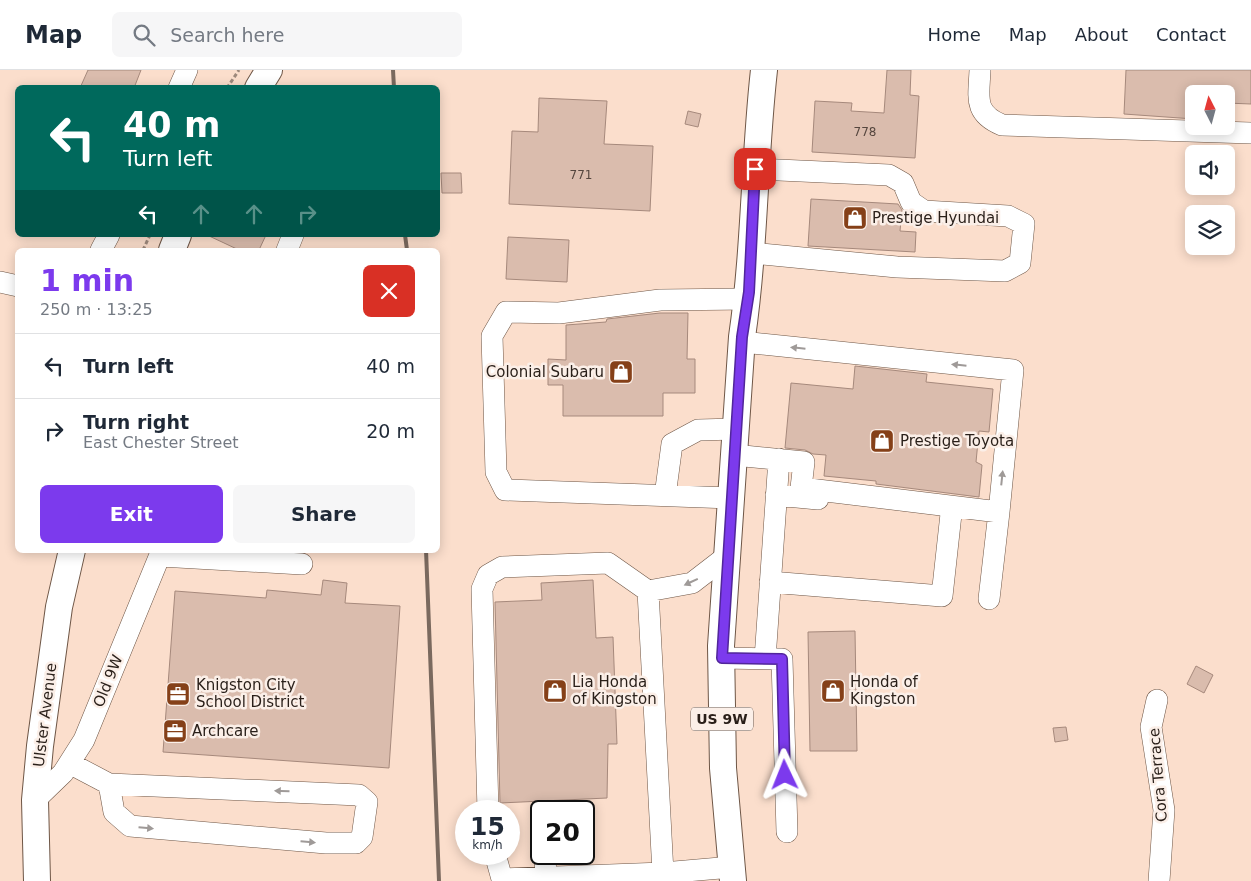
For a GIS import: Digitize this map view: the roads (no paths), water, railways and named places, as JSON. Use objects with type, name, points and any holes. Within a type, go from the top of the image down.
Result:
[{"type":"main road","points":[[260,85],[269,70]]},
{"type":"main road","name":"US 9W","points":[[733,874],[723,768],[722,658],[742,342],[748,299],[755,169],[764,70]]},
{"type":"main road","name":"Ulster Avenue","points":[[37,881],[35,800],[40,746],[59,607],[71,553]]},
{"type":"street","points":[[180,85],[187,70]]},
{"type":"street","points":[[980,70],[980,108],[987,118],[1002,125],[1251,133]]},
{"type":"street","points":[[751,253],[897,267],[1006,271],[1020,263],[1024,224],[1008,216],[924,210],[911,202],[903,183],[889,175],[755,169]]},
{"type":"street","points":[[0,282],[15,285]]},
{"type":"street","points":[[731,498],[505,490],[496,472],[492,336],[506,312],[558,314],[660,300],[748,299]]},
{"type":"street","points":[[742,342],[1013,370],[990,599]]},
{"type":"street","points":[[665,496],[672,444],[698,430],[736,429]]},
{"type":"street","points":[[734,455],[804,462],[801,488],[998,516]]},
{"type":"street","points":[[765,659],[779,460]]},
{"type":"street","points":[[776,494],[951,514],[998,516]]},
{"type":"street","points":[[770,582],[942,596],[951,514]]},
{"type":"street","points":[[161,553],[302,564]]},
{"type":"street","name":"Old 9W","points":[[35,800],[71,764],[84,740],[161,553]]},
{"type":"street","points":[[488,800],[482,589],[488,575],[502,568],[608,563],[648,591],[692,583],[727,556]]},
{"type":"street","points":[[648,591],[663,873]]},
{"type":"street","points":[[722,658],[782,659],[787,832]]},
{"type":"street","name":"Cora Terrace","points":[[1157,700],[1152,727],[1164,810],[1159,881]]},
{"type":"street","points":[[71,764],[109,784],[359,795],[367,802],[362,837],[356,843],[326,843],[130,826],[114,812],[109,784]]},
{"type":"street","points":[[498,865],[502,880],[604,878],[663,873],[733,874]]},
{"type":"street","points":[[545,865],[546,879]]},
{"type":"railway","points":[[393,70],[394,85]]},
{"type":"railway","points":[[405,237],[407,248]]},
{"type":"railway","points":[[426,553],[439,881]]},
{"type":"place","name":"Prestige Hyundai","points":[[855,218]]},
{"type":"place","name":"Colonial Subaru","points":[[621,372]]},
{"type":"place","name":"Prestige Toyota","points":[[882,441]]},
{"type":"place","name":"Lia Honda of Kingston","points":[[555,691]]},
{"type":"place","name":"Honda of Kingston","points":[[833,691]]},
{"type":"place","name":"Knigston City School District","points":[[178,694]]},
{"type":"place","name":"Archcare","points":[[175,731]]}]
